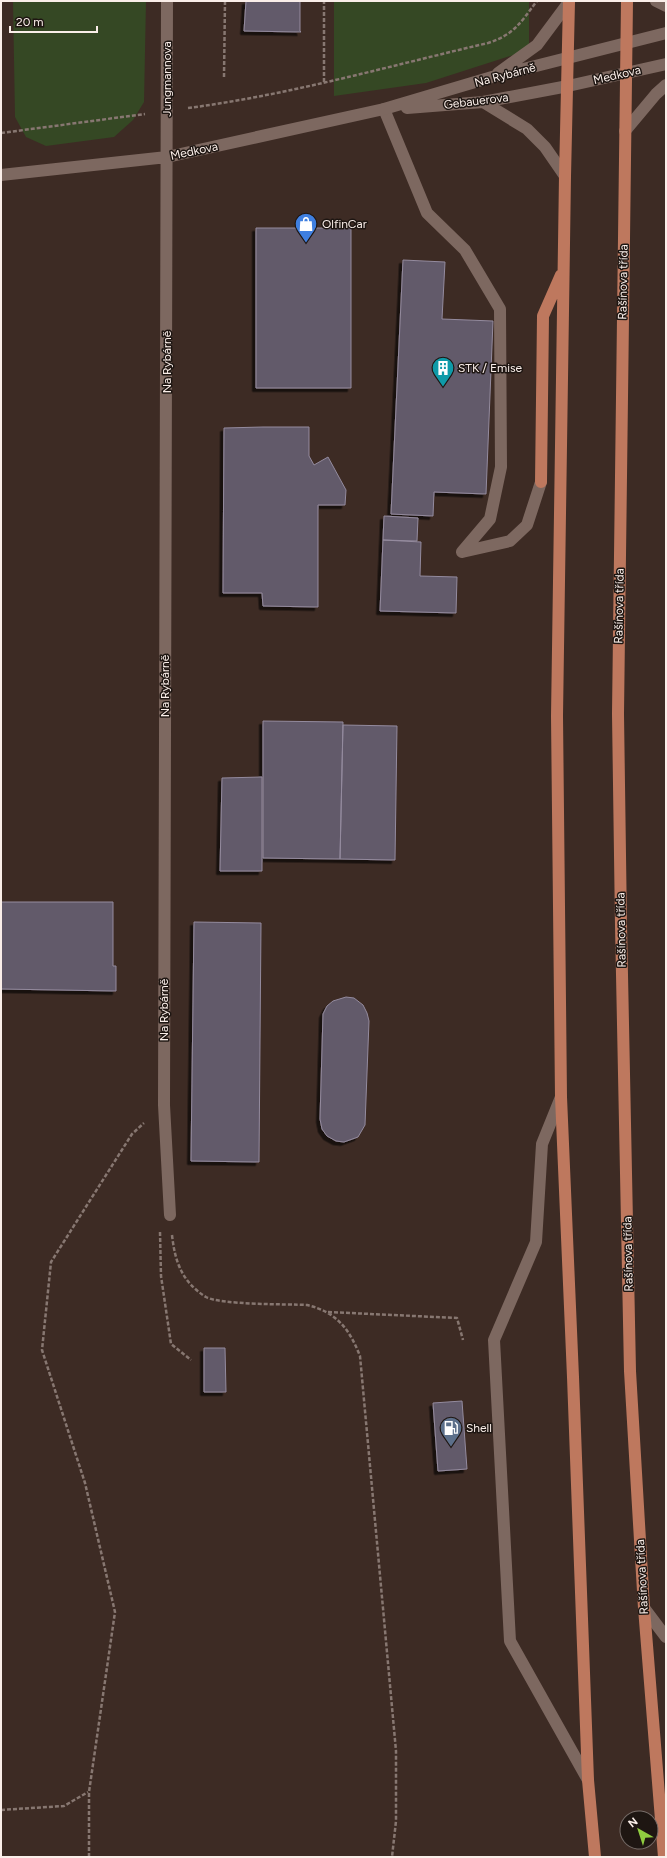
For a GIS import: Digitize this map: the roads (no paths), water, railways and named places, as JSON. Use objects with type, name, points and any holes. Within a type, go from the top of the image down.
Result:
[{"type":"main road","points":[[569,1],[557,716],[561,1097],[588,1780],[595,1857]]},
{"type":"main road","name":"Rašínova třída","points":[[628,1],[618,714],[630,1371],[644,1608],[664,1857]]},
{"type":"main road","points":[[541,482],[543,316],[564,268]]},
{"type":"street","name":"Jungmannova","points":[[167,1],[167,157]]},
{"type":"street","points":[[492,77],[537,45],[569,1]]},
{"type":"street","points":[[656,1],[666,6]]},
{"type":"street","points":[[627,43],[666,33]]},
{"type":"street","name":"Na Rybárně","points":[[384,109],[492,77],[627,43]]},
{"type":"street","name":"Medkova","points":[[568,86],[666,64]]},
{"type":"street","points":[[625,131],[656,94],[666,85]]},
{"type":"street","name":"Gebauerova","points":[[384,109],[483,102],[568,86]]},
{"type":"street","points":[[483,102],[527,129],[545,147],[565,176]]},
{"type":"street","points":[[384,109],[427,213],[465,250],[500,309],[501,467],[490,519],[462,552],[510,541],[527,525],[541,482]]},
{"type":"street","name":"Medkova","points":[[1,175],[167,157],[384,109]]},
{"type":"street","name":"Na Rybárně","points":[[167,157],[164,1105],[170,1209]]},
{"type":"street","points":[[561,1097],[542,1144],[536,1242],[494,1340],[510,1641],[588,1780]]},
{"type":"street","points":[[644,1608],[666,1637]]},
{"type":"place","name":"OlfinCar","points":[[306,244]]},
{"type":"place","name":"STK / Emise","points":[[443,388]]},
{"type":"place","name":"Shell","points":[[451,1448]]}]
